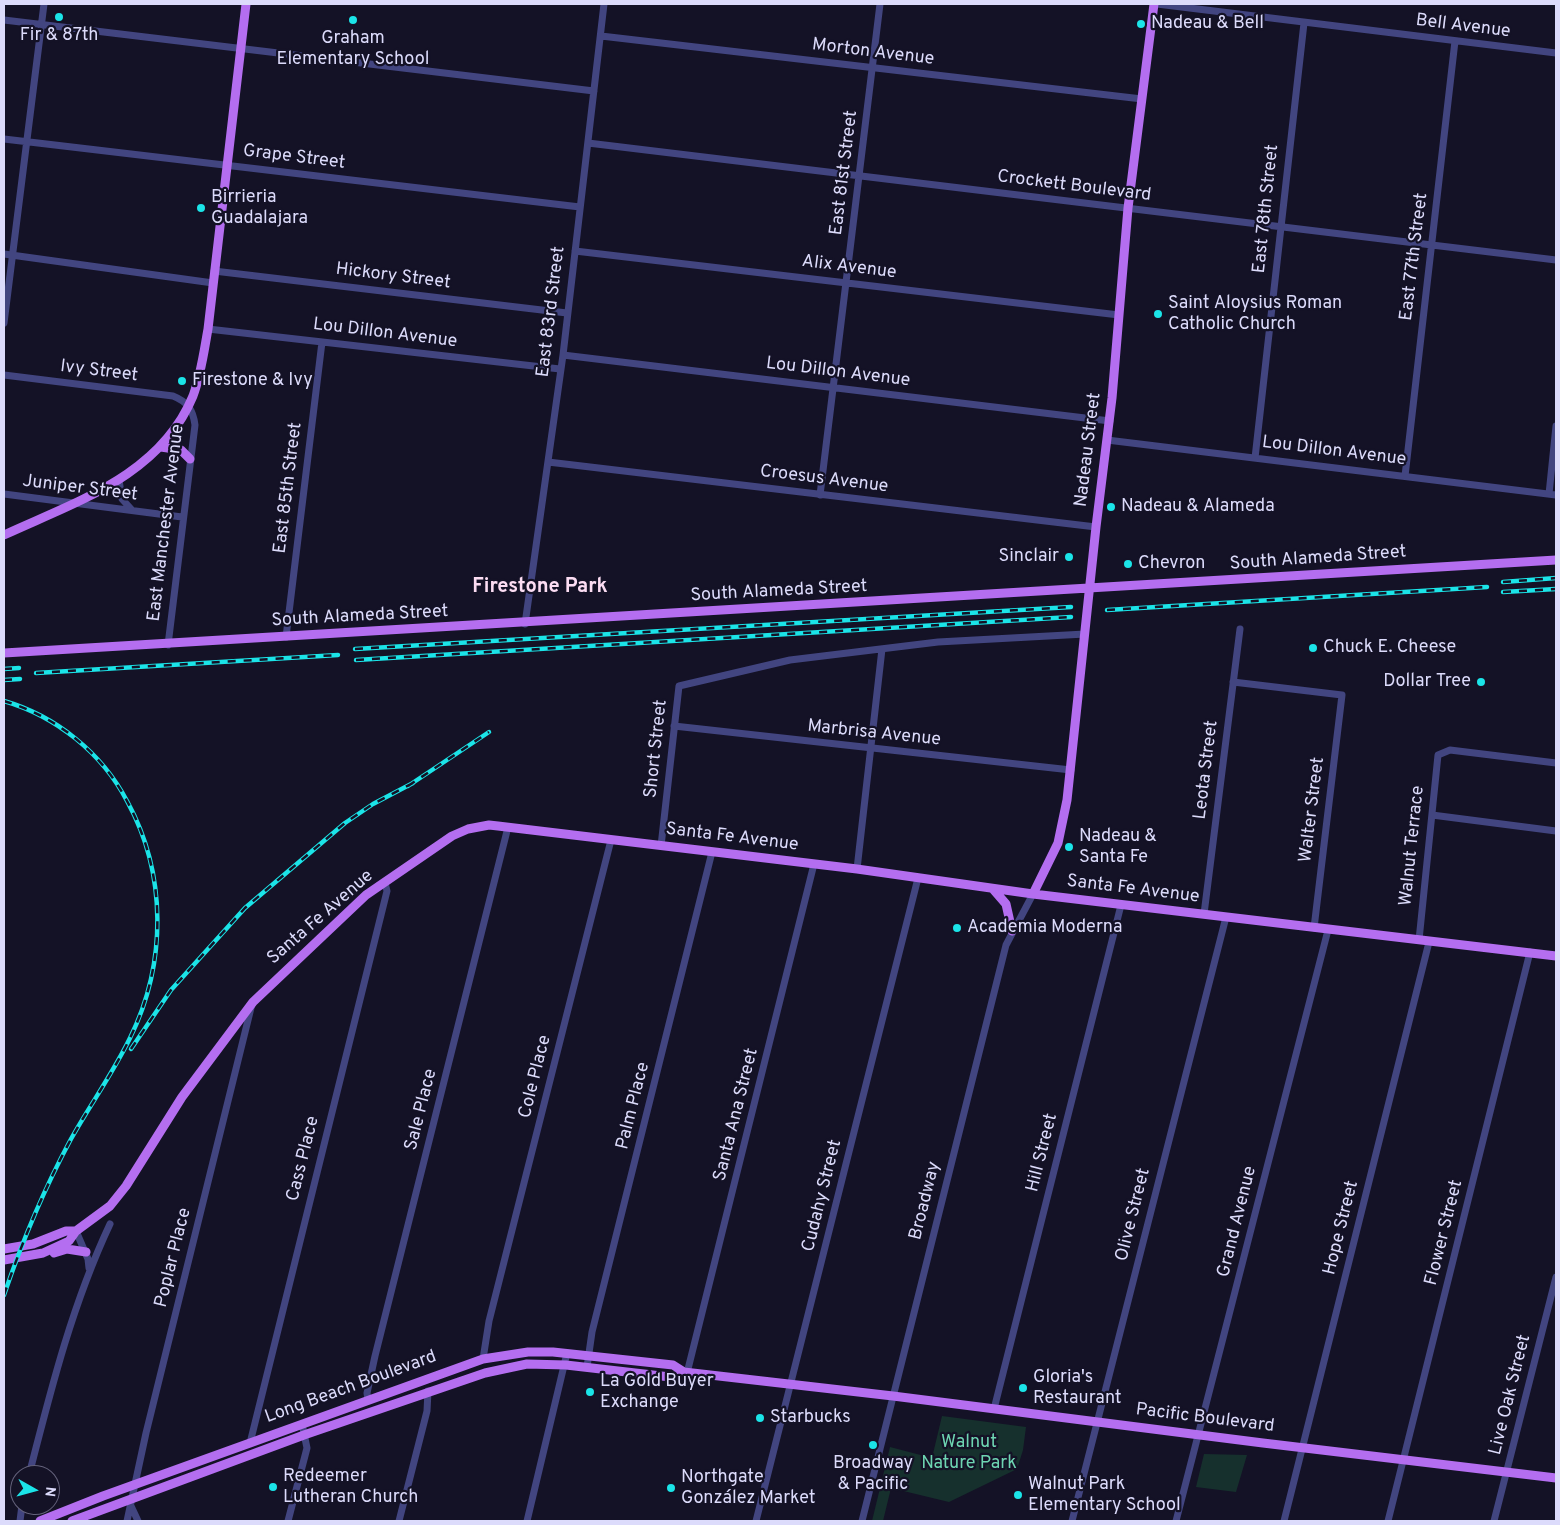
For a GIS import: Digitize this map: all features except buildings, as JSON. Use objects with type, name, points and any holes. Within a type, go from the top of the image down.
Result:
[{"type":"main road","points":[[4,536],[119,480],[139,467],[161,447],[189,405],[201,366],[208,329],[246,4]]},
{"type":"main road","name":"Nadeau Street","points":[[1033,894],[1058,843],[1071,770],[1089,590],[1110,421],[1128,208],[1155,4]]},
{"type":"main road","points":[[161,447],[181,450],[190,459]]},
{"type":"main road","name":"South Alameda Street","points":[[4,654],[1089,590],[1556,560]]},
{"type":"main road","name":"Santa Fe Avenue","points":[[4,1260],[43,1253],[69,1241],[76,1231],[99,1216],[118,1196],[182,1097],[253,1002],[323,933],[366,895],[452,836],[468,829],[489,825],[508,827],[857,869],[1121,905],[1556,956]]},
{"type":"main road","points":[[993,888],[1006,904],[1012,931]]},
{"type":"main road","name":"Santa Fe Avenue","points":[[4,1249],[33,1244],[66,1231],[76,1231]]},
{"type":"main road","points":[[43,1253],[67,1249],[86,1252]]},
{"type":"main road","name":"Long Beach Boulevard","points":[[40,1521],[134,1485],[483,1359],[528,1352],[567,1353],[673,1365],[685,1373]]},
{"type":"main road","name":"Long Beach Boulevard","points":[[72,1521],[457,1380],[514,1366],[566,1365],[670,1377],[685,1373],[790,1386]]},
{"type":"main road","name":"Pacific Boulevard","points":[[790,1386],[893,1396],[1556,1478]]},
{"type":"street","points":[[4,323],[44,4]]},
{"type":"street","name":"East 83rd Street","points":[[525,624],[563,356],[604,4]]},
{"type":"street","name":"East 81st Street","points":[[820,495],[880,4]]},
{"type":"street","name":"Bell Avenue","points":[[1155,4],[1556,53]]},
{"type":"street","points":[[4,20],[594,91]]},
{"type":"street","name":"East 78th Street","points":[[1255,458],[1304,23]]},
{"type":"street","name":"Morton Avenue","points":[[601,36],[1142,99]]},
{"type":"street","name":"East 77th Street","points":[[1405,476],[1455,41]]},
{"type":"street","name":"Grape Street","points":[[4,139],[580,207]]},
{"type":"street","name":"Crockett Boulevard","points":[[588,143],[1556,260]]},
{"type":"street","name":"Alix Avenue","points":[[575,251],[1119,315]]},
{"type":"street","points":[[4,254],[213,283]]},
{"type":"street","name":"Hickory Street","points":[[214,271],[567,313]]},
{"type":"street","name":"Lou Dillon Avenue","points":[[208,329],[560,369]]},
{"type":"street","name":"East 85th Street","points":[[286,637],[322,342]]},
{"type":"street","name":"Lou Dillon Avenue","points":[[563,356],[1110,421]]},
{"type":"street","name":"Ivy Street","points":[[4,375],[173,396],[189,405]]},
{"type":"street","name":"East Manchester Avenue","points":[[168,645],[182,517],[195,425],[194,414],[189,405]]},
{"type":"street","points":[[1552,494],[1556,426]]},
{"type":"street","name":"Lou Dillon Avenue","points":[[1107,440],[1552,494]]},
{"type":"street","name":"Croesus Avenue","points":[[548,462],[1096,528]]},
{"type":"street","points":[[119,480],[122,499],[132,510]]},
{"type":"street","name":"Juniper Street","points":[[4,494],[182,517]]},
{"type":"street","name":"Leota Street","points":[[1204,914],[1240,629]]},
{"type":"street","points":[[857,869],[869,749],[882,649],[938,642],[1085,634]]},
{"type":"street","name":"Short Street","points":[[661,846],[679,686],[790,660],[882,649]]},
{"type":"street","name":"Walter Street","points":[[1233,682],[1342,695],[1314,928]]},
{"type":"street","name":"Marbrisa Avenue","points":[[674,726],[1071,770]]},
{"type":"street","name":"Walnut Terrace","points":[[1419,940],[1438,755],[1450,750],[1556,763]]},
{"type":"street","points":[[1432,815],[1556,831]]},
{"type":"street","name":"Sale Place","points":[[368,1400],[367,1393],[375,1356],[508,827]]},
{"type":"street","name":"Cole Place","points":[[483,1359],[489,1321],[611,840]]},
{"type":"street","name":"Palm Place","points":[[587,1367],[592,1332],[712,852]]},
{"type":"street","name":"Santa Ana Street","points":[[685,1373],[814,864]]},
{"type":"street","name":"Cudahy Street","points":[[756,1521],[918,878]]},
{"type":"street","name":"Cass Place","points":[[250,1443],[365,983],[387,891],[384,883]]},
{"type":"street","name":"Broadway","points":[[862,1521],[1004,954],[1012,931],[1033,894]]},
{"type":"street","name":"Hill Street","points":[[994,1409],[1121,905]]},
{"type":"street","name":"Olive Street","points":[[1072,1521],[1226,917]]},
{"type":"street","name":"Grand Avenue","points":[[1176,1521],[1328,930]]},
{"type":"street","name":"Hope Street","points":[[1284,1521],[1429,942]]},
{"type":"street","name":"Flower Street","points":[[1388,1521],[1530,952]]},
{"type":"street","name":"Poplar Place","points":[[127,1521],[134,1485],[253,1002]]},
{"type":"street","points":[[32,1465],[60,1354],[88,1271],[110,1224]]},
{"type":"street","points":[[76,1231],[86,1252],[88,1271]]},
{"type":"street","name":"Live Oak Street","points":[[1494,1521],[1556,1277]]},
{"type":"street","points":[[527,1521],[566,1365],[567,1353]]},
{"type":"street","points":[[399,1521],[427,1411],[428,1391]]},
{"type":"street","points":[[288,1521],[307,1448],[302,1424]]},
{"type":"street","points":[[131,1500],[132,1510],[138,1521]]},
{"type":"green space","name":"Walnut Nature Park","points":[[942,1416],[1026,1427],[1023,1450],[1017,1469],[949,1502],[891,1488],[883,1521],[872,1521],[890,1447],[932,1458]]},
{"type":"green space","points":[[1204,1454],[1247,1455],[1236,1492],[1196,1487]]},
{"type":"railway","points":[[1503,582],[1556,578]]},
{"type":"railway","points":[[1107,610],[1487,587]]},
{"type":"railway","points":[[1503,592],[1556,589]]},
{"type":"railway","points":[[355,649],[1071,607]]},
{"type":"railway","points":[[356,660],[1071,617]]},
{"type":"railway","points":[[36,673],[338,655]]},
{"type":"railway","points":[[4,669],[19,668]]},
{"type":"railway","points":[[4,680],[20,679]]},
{"type":"railway","points":[[4,701],[42,716],[76,739],[105,767],[117,784],[140,829],[150,858],[155,888],[157,919],[156,949],[151,980],[142,1009],[130,1038],[71,1139],[52,1177],[18,1255],[4,1295]]},
{"type":"railway","points":[[408,786],[489,732]]},
{"type":"railway","points":[[131,1049],[171,990],[245,908],[345,823],[373,804],[413,783]]},
{"type":"place","name":"Fir & 87th","points":[[59,17]]},
{"type":"place","name":"Graham Elementary School","points":[[353,20]]},
{"type":"place","name":"Nadeau & Bell","points":[[1141,24]]},
{"type":"place","name":"Birrieria Guadalajara","points":[[201,208]]},
{"type":"place","name":"Saint Aloysius Roman Catholic Church","points":[[1158,314]]},
{"type":"place","name":"Firestone & Ivy","points":[[182,381]]},
{"type":"place","name":"Nadeau & Alameda","points":[[1111,507]]},
{"type":"place","name":"Sinclair","points":[[1069,557]]},
{"type":"place","name":"Chevron","points":[[1128,564]]},
{"type":"place","name":"Chuck E. Cheese","points":[[1313,648]]},
{"type":"place","name":"Dollar Tree","points":[[1481,682]]},
{"type":"place","name":"Nadeau & Santa Fe","points":[[1069,847]]},
{"type":"place","name":"Academia Moderna","points":[[957,928]]},
{"type":"place","name":"Gloria's Restaurant","points":[[1023,1388]]},
{"type":"place","name":"La Gold Buyer Exchange","points":[[590,1392]]},
{"type":"place","name":"Starbucks","points":[[760,1418]]},
{"type":"place","name":"Broadway & Pacific","points":[[873,1445]]},
{"type":"place","name":"Redeemer Lutheran Church","points":[[273,1487]]},
{"type":"place","name":"Northgate González Market","points":[[671,1488]]},
{"type":"place","name":"Walnut Park Elementary School","points":[[1018,1495]]},
{"type":"district","name":"Firestone Park","points":[[540,588]]}]
